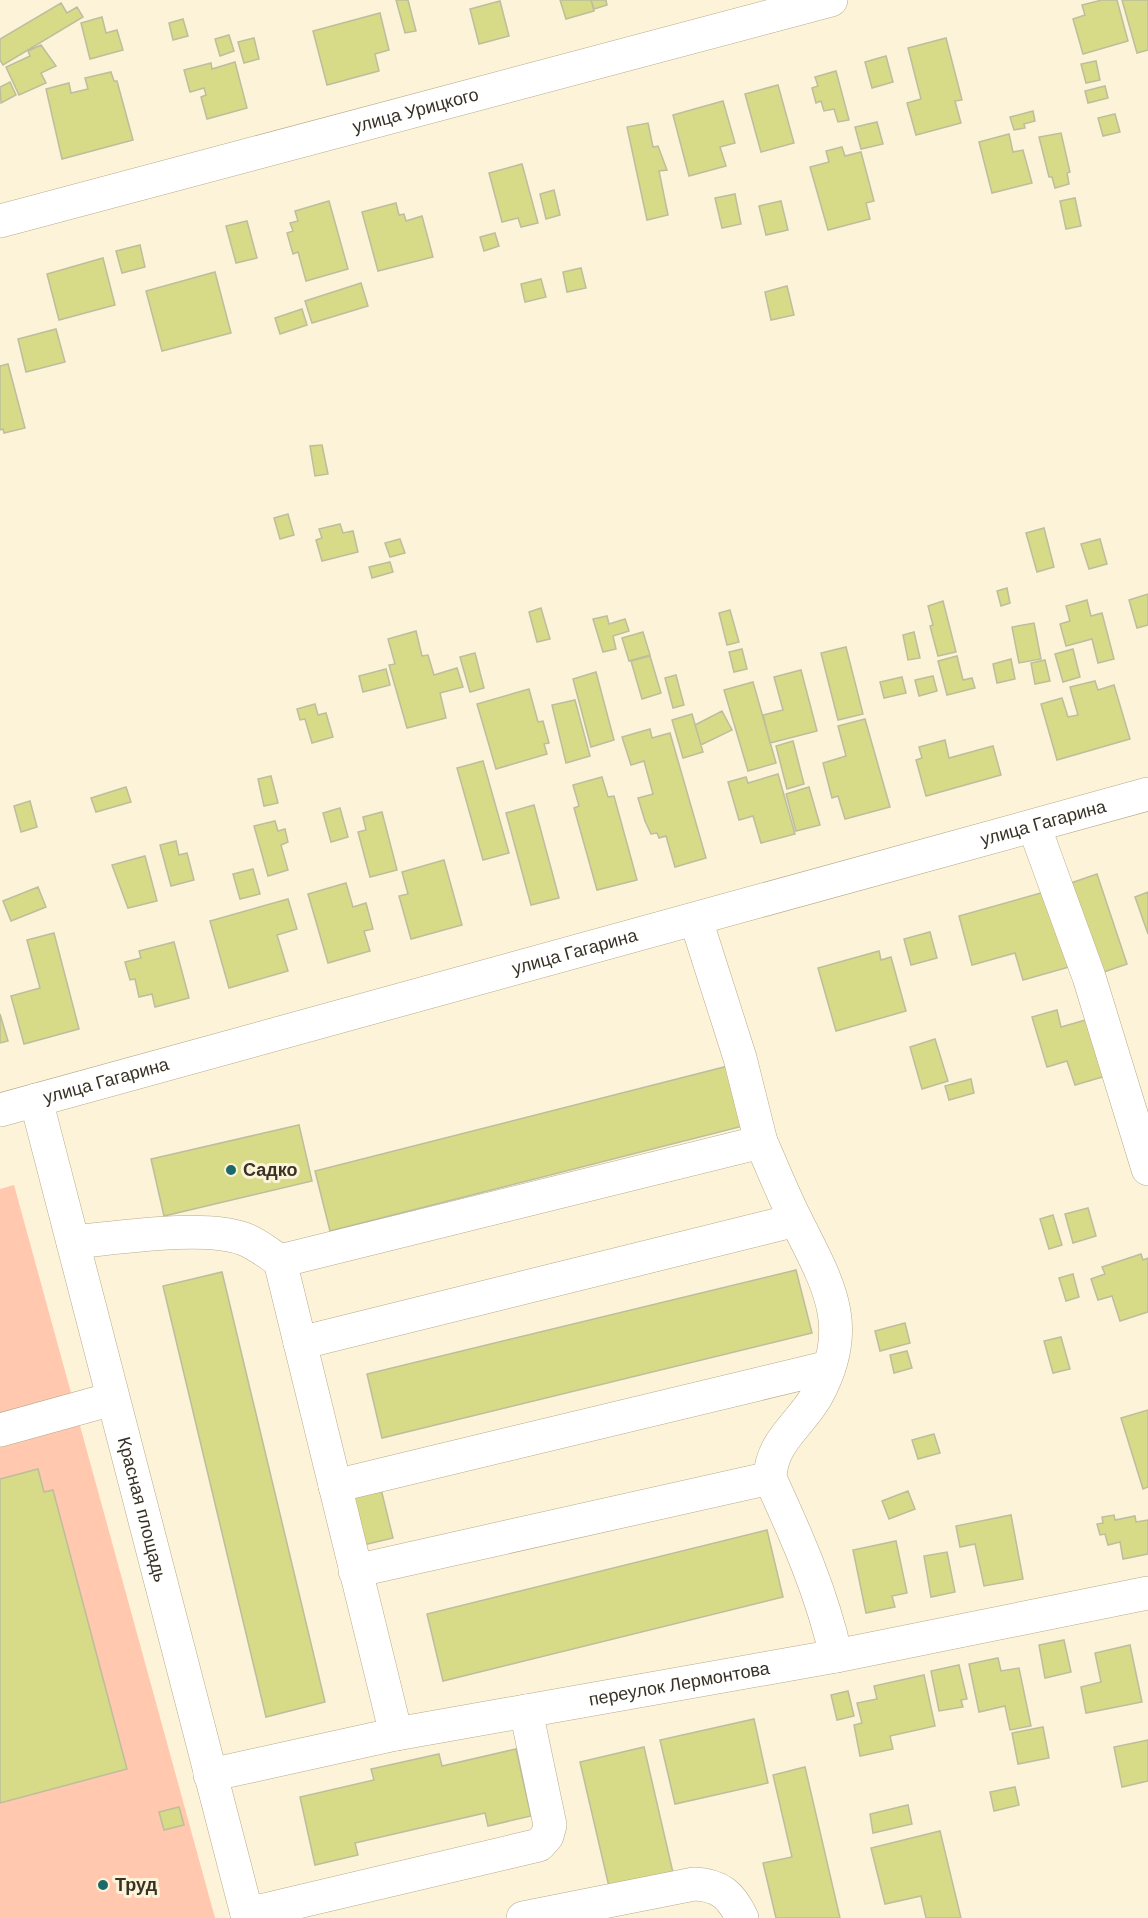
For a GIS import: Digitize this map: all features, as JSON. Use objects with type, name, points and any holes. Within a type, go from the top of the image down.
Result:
[{"type":"street","name":"улица Урицкого","points":[[0,221],[831,0]]},
{"type":"street","name":"улица Гагарина","points":[[0,1110],[1148,794]]},
{"type":"street","points":[[1034,826],[1089,977],[1148,1169]]},
{"type":"street","points":[[696,920],[740,1058],[761,1142],[796,1220],[824,1272],[835,1305],[836,1345],[829,1367],[808,1410],[775,1450],[771,1462],[770,1478],[812,1572],[826,1613],[836,1656]]},
{"type":"street","name":"Красная площадь","points":[[36,1100],[247,1916]]},
{"type":"street","points":[[280,1261],[761,1142]]},
{"type":"street","points":[[300,1343],[796,1220]]},
{"type":"street","points":[[73,1242],[201,1233],[224,1234],[244,1239],[280,1261],[396,1734]]},
{"type":"street","points":[[335,1486],[829,1367]]},
{"type":"street","points":[[0,1430],[112,1399]]},
{"type":"street","points":[[355,1571],[770,1478]]},
{"type":"street","name":"переулок Лермонтова","points":[[210,1775],[396,1734],[836,1656],[1148,1593]]},
{"type":"street","points":[[247,1916],[539,1845],[547,1836],[550,1825],[526,1712]]},
{"type":"street","points":[[523,1918],[694,1884],[712,1885],[726,1893],[742,1918]]},
{"type":"shaded area","points":[[14,1185],[215,1918],[0,1918],[0,1189]]},
{"type":"building","points":[[396,0],[408,0],[416,31],[405,33]]},
{"type":"building","points":[[560,0],[591,0],[594,11],[566,19]]},
{"type":"building","points":[[591,0],[606,0],[607,5],[594,9]]},
{"type":"building","points":[[1102,0],[1117,0],[1128,41],[1083,54],[1073,19],[1085,15],[1082,5]]},
{"type":"building","points":[[1122,0],[1148,0],[1148,50],[1137,53]]},
{"type":"building","points":[[500,1],[509,36],[479,44],[470,9]]},
{"type":"building","points":[[61,3],[67,13],[77,7],[83,17],[3,65],[0,60],[0,39]]},
{"type":"building","points":[[380,13],[389,50],[375,54],[379,71],[327,85],[313,31]]},
{"type":"building","points":[[102,17],[106,33],[117,30],[123,50],[90,59],[81,23]]},
{"type":"building","points":[[183,19],[188,36],[173,40],[169,23]]},
{"type":"building","points":[[229,35],[234,51],[220,56],[215,39]]},
{"type":"building","points":[[254,38],[259,59],[244,63],[238,42]]},
{"type":"building","points":[[946,38],[962,100],[955,101],[961,123],[916,135],[907,103],[921,99],[908,48]]},
{"type":"building","points":[[41,45],[56,66],[41,73],[46,83],[19,95],[6,67],[30,56],[28,51]]},
{"type":"building","points":[[886,56],[893,82],[872,88],[865,62]]},
{"type":"building","points":[[1096,61],[1100,80],[1086,83],[1081,64]]},
{"type":"building","points":[[235,62],[247,108],[207,119],[201,97],[206,95],[204,88],[190,92],[184,70],[211,63],[212,69]]},
{"type":"building","points":[[836,71],[849,120],[838,122],[834,109],[824,111],[821,101],[816,103],[812,88],[818,86],[815,77]]},
{"type":"building","points":[[111,72],[114,81],[117,81],[133,140],[62,159],[46,89],[69,83],[71,93],[88,89],[85,78]]},
{"type":"building","points":[[10,82],[16,95],[1,103],[0,87]]},
{"type":"building","points":[[778,85],[794,143],[761,152],[745,94]]},
{"type":"building","points":[[1105,86],[1108,98],[1088,103],[1085,91]]},
{"type":"building","points":[[723,101],[735,143],[720,147],[726,166],[689,176],[673,115]]},
{"type":"building","points":[[1033,111],[1035,121],[1024,124],[1025,128],[1014,130],[1010,117]]},
{"type":"building","points":[[1115,114],[1120,132],[1103,136],[1098,118]]},
{"type":"building","points":[[877,122],[883,144],[861,149],[855,127]]},
{"type":"building","points":[[648,123],[653,147],[658,146],[667,170],[659,171],[668,215],[647,220],[627,127]]},
{"type":"building","points":[[1061,133],[1070,172],[1067,173],[1069,184],[1055,188],[1052,177],[1049,177],[1039,137]]},
{"type":"building","points":[[1009,134],[1013,152],[1023,150],[1032,183],[992,193],[979,142]]},
{"type":"building","points":[[842,147],[845,156],[861,152],[874,201],[866,203],[870,219],[828,230],[810,167],[829,162],[826,151]]},
{"type":"building","points":[[522,164],[538,223],[521,227],[518,218],[502,222],[489,173]]},
{"type":"building","points":[[554,190],[560,215],[546,219],[540,194]]},
{"type":"building","points":[[735,194],[741,224],[722,228],[715,198]]},
{"type":"building","points":[[1075,198],[1081,226],[1066,229],[1060,201]]},
{"type":"building","points":[[329,201],[348,269],[306,281],[298,252],[293,254],[287,233],[293,231],[290,223],[298,221],[295,211]]},
{"type":"building","points":[[781,201],[788,230],[766,235],[759,206]]},
{"type":"building","points":[[396,203],[399,215],[404,214],[406,221],[422,216],[433,257],[378,271],[362,212]]},
{"type":"building","points":[[247,221],[257,258],[236,263],[226,226]]},
{"type":"building","points":[[495,233],[499,246],[484,251],[480,237]]},
{"type":"building","points":[[140,245],[145,267],[122,273],[116,251]]},
{"type":"building","points":[[103,258],[115,305],[59,320],[47,274]]},
{"type":"building","points":[[581,268],[586,288],[567,292],[563,272]]},
{"type":"building","points":[[215,272],[231,333],[162,351],[146,291]]},
{"type":"building","points":[[541,279],[546,297],[525,302],[521,284]]},
{"type":"building","points":[[361,283],[368,306],[312,323],[305,301]]},
{"type":"building","points":[[787,286],[794,315],[771,320],[765,292]]},
{"type":"building","points":[[302,309],[307,325],[280,334],[275,318]]},
{"type":"building","points":[[56,329],[65,362],[26,372],[18,339]]},
{"type":"building","points":[[8,364],[25,428],[4,433],[3,429],[0,430],[0,366]]},
{"type":"building","points":[[322,445],[328,474],[315,476],[310,446]]},
{"type":"building","points":[[288,514],[294,535],[280,539],[274,518]]},
{"type":"building","points":[[340,524],[343,533],[353,531],[358,552],[322,561],[316,540],[322,538],[319,529]]},
{"type":"building","points":[[1044,528],[1054,567],[1037,572],[1026,533]]},
{"type":"building","points":[[400,539],[405,553],[390,557],[385,543]]},
{"type":"building","points":[[1100,539],[1107,564],[1089,569],[1081,544]]},
{"type":"building","points":[[390,562],[393,572],[372,578],[369,567]]},
{"type":"building","points":[[1007,588],[1010,603],[1001,606],[997,591]]},
{"type":"building","points":[[1148,594],[1148,625],[1137,628],[1129,600]]},
{"type":"building","points":[[1087,600],[1091,616],[1102,613],[1114,659],[1098,663],[1092,639],[1066,646],[1060,624],[1070,621],[1066,606]]},
{"type":"building","points":[[943,601],[956,652],[938,656],[930,626],[933,625],[928,606]]},
{"type":"building","points":[[541,608],[550,639],[537,642],[529,612]]},
{"type":"building","points":[[730,610],[739,642],[727,645],[719,613]]},
{"type":"building","points":[[607,616],[609,624],[625,619],[629,631],[613,636],[616,649],[603,652],[593,619]]},
{"type":"building","points":[[1034,623],[1041,659],[1019,663],[1012,627]]},
{"type":"building","points":[[416,631],[422,656],[428,655],[434,675],[457,668],[463,687],[440,693],[446,718],[407,728],[389,665],[395,664],[388,639]]},
{"type":"building","points":[[643,632],[650,655],[629,661],[622,638]]},
{"type":"building","points":[[914,632],[920,658],[908,660],[903,635]]},
{"type":"building","points":[[846,647],[863,714],[838,720],[821,653]]},
{"type":"building","points":[[742,649],[747,669],[734,672],[729,652]]},
{"type":"building","points":[[1073,649],[1080,677],[1063,682],[1055,654]]},
{"type":"building","points":[[475,653],[484,688],[470,692],[460,657]]},
{"type":"building","points":[[650,656],[661,693],[642,699],[631,661]]},
{"type":"building","points":[[957,656],[963,680],[972,678],[975,688],[947,695],[938,661]]},
{"type":"building","points":[[1011,659],[1015,679],[997,683],[993,664]]},
{"type":"building","points":[[1045,660],[1050,681],[1035,684],[1031,663]]},
{"type":"building","points":[[386,669],[390,685],[363,692],[359,676]]},
{"type":"building","points":[[801,670],[817,731],[770,743],[763,715],[783,710],[774,677]]},
{"type":"building","points":[[596,672],[614,740],[591,747],[573,679]]},
{"type":"building","points":[[676,675],[684,705],[673,708],[665,678]]},
{"type":"building","points":[[933,676],[937,691],[919,696],[915,680]]},
{"type":"building","points":[[902,677],[906,693],[884,698],[880,682]]},
{"type":"building","points":[[1095,681],[1098,690],[1114,685],[1130,739],[1057,760],[1041,704],[1062,698],[1068,717],[1078,715],[1070,687]]},
{"type":"building","points":[[753,682],[776,763],[748,771],[724,690]]},
{"type":"building","points":[[529,689],[538,722],[543,721],[549,743],[544,744],[547,754],[496,769],[477,704]]},
{"type":"building","points":[[575,700],[590,756],[566,763],[552,705]]},
{"type":"building","points":[[315,704],[318,715],[326,713],[333,737],[312,743],[305,719],[300,720],[297,709]]},
{"type":"building","points":[[722,711],[732,730],[701,745],[695,725]]},
{"type":"building","points":[[692,714],[703,752],[683,758],[672,720]]},
{"type":"building","points":[[865,719],[890,807],[845,819],[838,796],[832,798],[823,763],[846,756],[838,726]]},
{"type":"building","points":[[650,729],[652,738],[670,733],[706,858],[675,867],[666,836],[659,838],[657,833],[651,834],[645,821],[638,798],[653,794],[644,761],[631,765],[622,737]]},
{"type":"building","points":[[945,740],[949,758],[993,746],[1001,775],[926,796],[916,760],[922,758],[919,747]]},
{"type":"building","points":[[793,741],[804,784],[787,789],[776,746]]},
{"type":"building","points":[[483,761],[509,853],[483,860],[457,768]]},
{"type":"building","points":[[778,774],[795,834],[761,843],[753,816],[739,820],[728,782],[746,777],[748,783]]},
{"type":"building","points":[[271,776],[278,803],[264,806],[258,779]]},
{"type":"building","points":[[602,777],[608,797],[614,796],[637,880],[597,890],[574,808],[579,806],[573,785]]},
{"type":"building","points":[[126,787],[131,802],[96,812],[91,798]]},
{"type":"building","points":[[809,787],[820,825],[796,831],[786,794]]},
{"type":"building","points":[[30,801],[37,827],[21,832],[14,806]]},
{"type":"building","points":[[534,805],[559,898],[531,905],[506,813]]},
{"type":"building","points":[[340,808],[348,837],[331,842],[323,813]]},
{"type":"building","points":[[382,812],[397,870],[370,877],[358,832],[366,830],[363,817]]},
{"type":"building","points":[[275,821],[278,831],[285,829],[288,842],[281,845],[288,870],[268,876],[254,826]]},
{"type":"building","points":[[176,841],[179,855],[187,853],[194,880],[171,886],[160,845]]},
{"type":"building","points":[[145,856],[157,901],[128,908],[112,865]]},
{"type":"building","points":[[444,860],[462,925],[411,939],[399,896],[408,894],[402,872]]},
{"type":"building","points":[[253,869],[260,894],[240,899],[233,874]]},
{"type":"building","points":[[1097,874],[1127,964],[1098,974],[1068,884]]},
{"type":"building","points":[[346,883],[353,907],[366,903],[373,929],[364,931],[370,951],[328,963],[308,894]]},
{"type":"building","points":[[38,887],[46,907],[11,921],[3,901]]},
{"type":"building","points":[[1048,891],[1069,967],[1023,980],[1015,953],[972,965],[959,916]]},
{"type":"building","points":[[1148,892],[1148,934],[1135,897]]},
{"type":"building","points":[[288,899],[297,929],[277,935],[288,971],[229,988],[210,921]]},
{"type":"building","points":[[930,932],[937,958],[911,965],[904,939]]},
{"type":"building","points":[[54,933],[79,1029],[24,1044],[11,996],[40,988],[27,940]]},
{"type":"building","points":[[174,942],[189,998],[155,1007],[152,994],[139,997],[135,979],[130,980],[125,962],[141,958],[139,951]]},
{"type":"building","points":[[879,951],[881,960],[891,957],[906,1011],[836,1031],[818,968]]},
{"type":"building","points":[[1057,1010],[1061,1027],[1089,1019],[1106,1076],[1075,1085],[1067,1061],[1047,1067],[1032,1017]]},
{"type":"building","points":[[0,1014],[8,1041],[0,1043]]},
{"type":"building","points":[[935,1039],[948,1081],[922,1089],[910,1047]]},
{"type":"building","points":[[732,1065],[747,1125],[330,1231],[315,1171]]},
{"type":"building","points":[[971,1079],[974,1093],[949,1100],[945,1086]]},
{"type":"building","name":"Садко","points":[[299,1125],[312,1181],[164,1216],[151,1159]]},
{"type":"building","points":[[1088,1208],[1096,1236],[1073,1243],[1065,1214]]},
{"type":"building","points":[[1053,1215],[1062,1245],[1049,1249],[1040,1219]]},
{"type":"building","points":[[1141,1254],[1143,1260],[1148,1258],[1148,1312],[1120,1321],[1112,1296],[1098,1300],[1091,1279],[1105,1274],[1102,1267]]},
{"type":"building","points":[[796,1270],[812,1333],[382,1438],[367,1374]]},
{"type":"building","points":[[222,1272],[325,1702],[266,1717],[163,1286]]},
{"type":"building","points":[[1073,1274],[1079,1297],[1066,1301],[1059,1278]]},
{"type":"building","points":[[905,1323],[910,1343],[880,1351],[875,1331]]},
{"type":"building","points":[[1061,1337],[1070,1369],[1053,1373],[1044,1341]]},
{"type":"building","points":[[907,1351],[912,1368],[894,1373],[890,1355]]},
{"type":"building","points":[[1148,1410],[1148,1487],[1143,1489],[1121,1418]]},
{"type":"building","points":[[934,1434],[940,1453],[918,1459],[912,1440]]},
{"type":"building","points":[[38,1469],[44,1492],[53,1490],[127,1769],[0,1803],[0,1479]]},
{"type":"building","points":[[381,1489],[393,1538],[359,1546],[347,1497]]},
{"type":"building","points":[[908,1491],[915,1509],[889,1519],[882,1501]]},
{"type":"building","points":[[1011,1515],[1023,1579],[984,1586],[975,1544],[960,1547],[956,1526]]},
{"type":"building","points":[[1114,1515],[1115,1520],[1135,1516],[1136,1522],[1148,1520],[1148,1554],[1123,1559],[1120,1542],[1108,1545],[1105,1534],[1100,1535],[1097,1524],[1103,1523],[1102,1517]]},
{"type":"building","points":[[767,1530],[783,1597],[443,1681],[427,1614]]},
{"type":"building","points":[[896,1541],[907,1593],[892,1596],[895,1607],[866,1613],[853,1550]]},
{"type":"building","points":[[947,1552],[955,1592],[931,1597],[924,1556]]},
{"type":"building","points":[[1064,1640],[1071,1672],[1045,1678],[1039,1645]]},
{"type":"building","points":[[1130,1645],[1142,1702],[1086,1713],[1081,1687],[1101,1682],[1095,1653]]},
{"type":"building","points":[[998,1658],[1001,1671],[1019,1668],[1031,1726],[1010,1730],[1005,1706],[979,1712],[969,1664]]},
{"type":"building","points":[[959,1665],[967,1699],[961,1700],[963,1707],[939,1711],[931,1671]]},
{"type":"building","points":[[924,1675],[935,1726],[890,1736],[893,1749],[860,1756],[854,1725],[862,1723],[857,1703],[877,1699],[874,1686]]},
{"type":"building","points":[[848,1691],[854,1716],[837,1720],[831,1695]]},
{"type":"building","points":[[754,1719],[768,1783],[675,1804],[660,1740]]},
{"type":"building","points":[[1043,1727],[1049,1758],[1018,1764],[1012,1733]]},
{"type":"building","points":[[1148,1740],[1148,1781],[1122,1787],[1114,1747]]},
{"type":"building","points":[[644,1747],[674,1877],[610,1891],[580,1762]]},
{"type":"building","points":[[516,1749],[531,1816],[488,1826],[485,1813],[355,1843],[358,1855],[315,1865],[300,1797],[374,1780],[371,1769],[439,1754],[442,1766]]},
{"type":"building","points":[[805,1767],[840,1918],[776,1918],[763,1863],[792,1857],[773,1775]]},
{"type":"building","points":[[1015,1787],[1019,1805],[994,1811],[990,1792]]},
{"type":"building","points":[[908,1805],[912,1824],[873,1833],[870,1814]]},
{"type":"building","points":[[179,1807],[184,1825],[164,1830],[159,1812]]},
{"type":"building","points":[[940,1831],[961,1918],[926,1918],[921,1896],[885,1904],[871,1848]]},
{"type":"place","name":"Садко","points":[[231,1170]]},
{"type":"place","name":"Труд","points":[[103,1885]]}]
